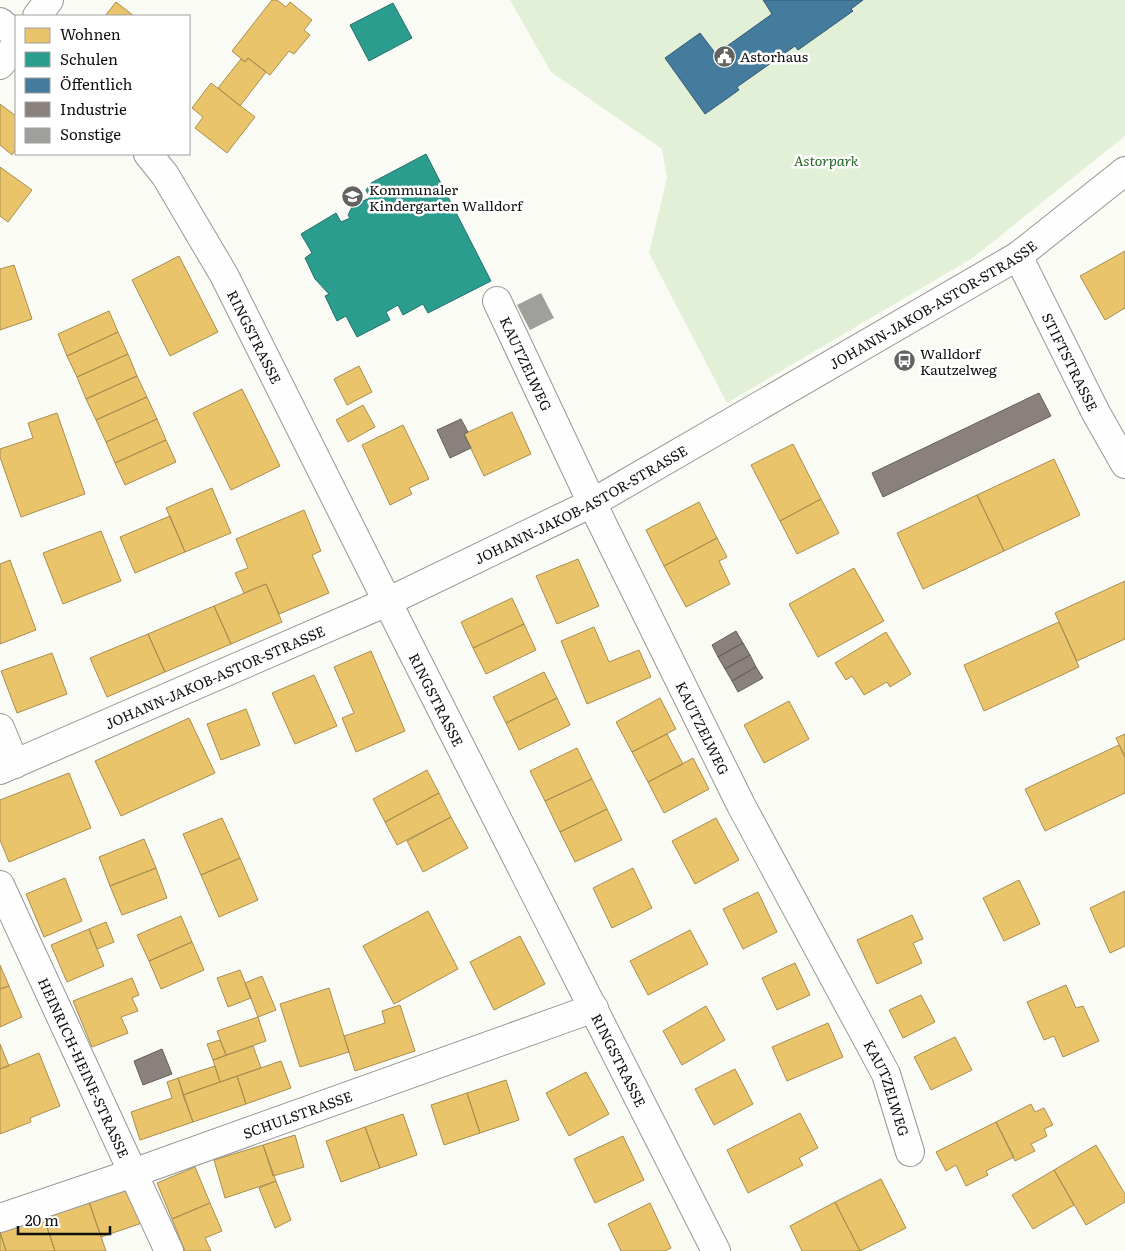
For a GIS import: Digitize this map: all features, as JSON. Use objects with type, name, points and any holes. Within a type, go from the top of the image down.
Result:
[{"type":"street","points":[[38,15],[49,0]]},
{"type":"street","points":[[0,22],[15,34]]},
{"type":"street","points":[[0,66],[15,45]]},
{"type":"street","name":"RINGSTRASSE","points":[[149,155],[165,175],[224,275],[387,602],[716,1251]]},
{"type":"street","name":"JOHANN-JAKOB-ASTOR-STRASSE","points":[[8,767],[387,602],[592,504],[1018,256],[1125,171]]},
{"type":"street","name":"STIFTSTRASSE","points":[[1018,256],[1096,413],[1125,464]]},
{"type":"street","name":"KAUTZELWEG","points":[[497,300],[592,504],[741,805],[886,1074],[910,1152]]},
{"type":"street","points":[[0,728],[8,767]]},
{"type":"street","name":"HEINRICH-HEINE-STRASSE","points":[[0,885],[169,1251]]},
{"type":"street","name":"SCHULSTRASSE","points":[[0,1218],[133,1173],[594,1008]]},
{"type":"green space","name":"Astorpark","points":[[510,0],[1125,0],[1125,136],[974,257],[727,403],[649,253],[667,178],[662,149],[551,72]]},
{"type":"building: Wohnen","points":[[272,0],[277,0],[286,7],[290,2],[312,20],[304,30],[310,35],[294,54],[289,51],[270,75],[248,58],[245,62],[232,51]]},
{"type":"building: Wohnen","points":[[116,2],[133,15],[106,15]]},
{"type":"building: Wohnen","points":[[248,58],[266,72],[240,106],[218,88],[241,59],[245,62]]},
{"type":"building: Wohnen","points":[[211,83],[255,117],[227,153],[195,128],[203,117],[192,108]]},
{"type":"building: Wohnen","points":[[0,104],[15,115],[15,150],[12,155],[0,145]]},
{"type":"building: Wohnen","points":[[0,167],[32,190],[8,222],[0,216]]},
{"type":"building: Wohnen","points":[[1125,251],[1125,308],[1105,320],[1080,276]]},
{"type":"building: Wohnen","points":[[179,256],[218,332],[170,356],[132,280]]},
{"type":"building: Wohnen","points":[[14,265],[32,319],[0,330],[0,269]]},
{"type":"building: Wohnen","points":[[109,311],[118,332],[67,356],[58,334]]},
{"type":"building: Wohnen","points":[[118,332],[128,354],[77,377],[67,356]]},
{"type":"building: Wohnen","points":[[128,354],[137,376],[86,399],[77,377]]},
{"type":"building: Wohnen","points":[[359,366],[372,392],[347,405],[334,379]]},
{"type":"building: Wohnen","points":[[137,376],[147,397],[96,420],[86,399]]},
{"type":"building: Wohnen","points":[[242,389],[280,466],[231,490],[193,413]]},
{"type":"building: Wohnen","points":[[147,397],[157,419],[106,442],[96,420]]},
{"type":"building: Wohnen","points":[[363,405],[375,427],[348,442],[336,420]]},
{"type":"building: Wohnen","points":[[512,412],[531,454],[484,476],[464,434]]},
{"type":"building: Wohnen","points":[[57,413],[85,494],[21,517],[0,457],[0,449],[33,438],[28,423]]},
{"type":"building: Wohnen","points":[[157,419],[166,440],[115,463],[106,442]]},
{"type":"building: Wohnen","points":[[403,425],[429,479],[409,488],[412,494],[390,505],[362,445]]},
{"type":"building: Wohnen","points":[[166,440],[176,462],[125,485],[115,463]]},
{"type":"building: Wohnen","points":[[793,444],[821,499],[780,521],[751,465]]},
{"type":"building: Wohnen","points":[[1054,459],[1080,515],[1004,551],[977,495]]},
{"type":"building: Wohnen","points":[[212,488],[231,533],[185,552],[166,508]]},
{"type":"building: Wohnen","points":[[977,495],[1004,551],[923,589],[897,533]]},
{"type":"building: Wohnen","points":[[821,499],[839,533],[797,554],[780,521]]},
{"type":"building: Wohnen","points":[[699,502],[717,538],[664,566],[646,530]]},
{"type":"building: Wohnen","points":[[304,510],[321,551],[312,555],[329,593],[279,614],[266,584],[244,593],[235,573],[248,568],[236,539]]},
{"type":"building: Wohnen","points":[[170,516],[185,552],[135,573],[120,537]]},
{"type":"building: Wohnen","points":[[101,531],[121,581],[63,604],[43,553]]},
{"type":"building: Wohnen","points":[[717,538],[727,557],[719,561],[730,584],[686,607],[664,566]]},
{"type":"building: Wohnen","points":[[578,559],[599,606],[557,624],[536,576]]},
{"type":"building: Wohnen","points":[[10,560],[36,630],[0,644],[0,564]]},
{"type":"building: Wohnen","points":[[854,568],[884,621],[818,657],[789,604]]},
{"type":"building: Wohnen","points":[[1125,581],[1125,639],[1077,661],[1055,613]]},
{"type":"building: Wohnen","points":[[266,584],[282,622],[231,644],[214,606]]},
{"type":"building: Wohnen","points":[[512,598],[524,624],[473,648],[461,622]]},
{"type":"building: Wohnen","points":[[214,606],[231,644],[165,672],[148,634]]},
{"type":"building: Wohnen","points":[[1059,622],[1079,667],[984,711],[964,665]]},
{"type":"building: Wohnen","points":[[524,624],[536,650],[486,674],[473,648]]},
{"type":"building: Wohnen","points":[[594,627],[609,662],[639,650],[651,677],[587,704],[561,641]]},
{"type":"building: Wohnen","points":[[886,632],[911,674],[890,687],[887,682],[864,695],[852,676],[846,680],[835,663]]},
{"type":"building: Wohnen","points":[[148,634],[165,672],[107,697],[90,658]]},
{"type":"building: Wohnen","points":[[371,651],[405,731],[356,752],[342,718],[354,713],[334,667]]},
{"type":"building: Wohnen","points":[[52,653],[67,694],[17,713],[1,671]]},
{"type":"building: Wohnen","points":[[544,672],[557,698],[506,723],[493,697]]},
{"type":"building: Wohnen","points":[[314,675],[337,726],[295,744],[272,693]]},
{"type":"building: Wohnen","points":[[557,698],[570,725],[519,750],[506,723]]},
{"type":"building: Wohnen","points":[[660,698],[676,729],[632,752],[616,722]]},
{"type":"building: Wohnen","points":[[789,701],[809,739],[764,763],[744,725]]},
{"type":"building: Wohnen","points":[[246,709],[260,745],[221,760],[207,724]]},
{"type":"building: Wohnen","points":[[189,718],[215,773],[121,816],[95,761]]},
{"type":"building: Wohnen","points":[[667,734],[683,764],[648,782],[632,752]]},
{"type":"building: Wohnen","points":[[1125,734],[1125,757],[1116,738]]},
{"type":"building: Wohnen","points":[[1119,745],[1125,757],[1125,793],[1045,831],[1025,789]]},
{"type":"building: Wohnen","points":[[577,748],[592,779],[545,801],[530,771]]},
{"type":"building: Wohnen","points":[[693,758],[709,789],[664,813],[648,782]]},
{"type":"building: Wohnen","points":[[427,770],[439,793],[385,822],[373,799]]},
{"type":"building: Wohnen","points":[[69,773],[91,828],[9,862],[0,840],[0,800]]},
{"type":"building: Wohnen","points":[[592,779],[607,809],[560,832],[545,801]]},
{"type":"building: Wohnen","points":[[439,793],[451,817],[397,845],[385,822]]},
{"type":"building: Wohnen","points":[[607,809],[622,840],[575,862],[560,832]]},
{"type":"building: Wohnen","points":[[451,817],[468,848],[423,872],[407,841]]},
{"type":"building: Wohnen","points":[[222,818],[240,858],[201,875],[183,834]]},
{"type":"building: Wohnen","points":[[716,818],[739,860],[695,884],[672,841]]},
{"type":"building: Wohnen","points":[[144,839],[156,868],[110,886],[99,857]]},
{"type":"building: Wohnen","points":[[240,858],[258,900],[219,917],[201,875]]},
{"type":"building: Wohnen","points":[[156,868],[167,898],[122,915],[110,886]]},
{"type":"building: Wohnen","points":[[633,868],[652,908],[612,928],[593,888]]},
{"type":"building: Wohnen","points":[[65,878],[82,921],[44,937],[26,894]]},
{"type":"building: Wohnen","points":[[1019,880],[1040,924],[1004,941],[983,898]]},
{"type":"building: Wohnen","points":[[1125,891],[1125,946],[1110,953],[1090,908]]},
{"type":"building: Wohnen","points":[[758,892],[777,932],[743,949],[723,909]]},
{"type":"building: Wohnen","points":[[428,911],[458,969],[394,1004],[363,946]]},
{"type":"building: Wohnen","points":[[912,915],[923,939],[913,943],[922,963],[877,984],[857,940]]},
{"type":"building: Wohnen","points":[[181,916],[192,942],[149,961],[137,935]]},
{"type":"building: Wohnen","points":[[106,922],[114,942],[97,949],[89,929]]},
{"type":"building: Wohnen","points":[[89,929],[104,966],[67,982],[51,945]]},
{"type":"building: Wohnen","points":[[690,930],[708,964],[648,995],[630,961]]},
{"type":"building: Wohnen","points":[[520,936],[545,984],[494,1010],[470,962]]},
{"type":"building: Wohnen","points":[[192,942],[204,970],[161,989],[149,961]]},
{"type":"building: Wohnen","points":[[795,963],[810,995],[777,1010],[762,978]]},
{"type":"building: Wohnen","points":[[0,965],[9,986],[0,989]]},
{"type":"building: Wohnen","points":[[240,970],[251,998],[228,1007],[217,978]]},
{"type":"building: Wohnen","points":[[262,976],[276,1010],[258,1017],[245,983]]},
{"type":"building: Wohnen","points":[[132,978],[139,995],[132,998],[138,1011],[121,1017],[128,1033],[92,1047],[73,1001]]},
{"type":"building: Wohnen","points":[[1066,985],[1076,1008],[1083,1006],[1099,1041],[1063,1057],[1054,1036],[1044,1040],[1027,1002]]},
{"type":"building: Wohnen","points":[[9,986],[22,1017],[0,1027],[0,989]]},
{"type":"building: Wohnen","points":[[329,988],[349,1052],[300,1067],[280,1004]]},
{"type":"building: Wohnen","points":[[921,995],[935,1022],[903,1038],[889,1010]]},
{"type":"building: Wohnen","points":[[400,1005],[415,1051],[355,1071],[344,1036],[385,1023],[382,1011]]},
{"type":"building: Wohnen","points":[[706,1006],[725,1040],[682,1065],[663,1031]]},
{"type":"building: Wohnen","points":[[258,1017],[266,1041],[226,1055],[217,1031]]},
{"type":"building: Wohnen","points":[[828,1023],[843,1057],[787,1081],[772,1047]]},
{"type":"building: Wohnen","points":[[955,1037],[972,1070],[931,1090],[914,1057]]},
{"type":"building: Wohnen","points":[[220,1040],[226,1055],[213,1060],[207,1044]]},
{"type":"building: Wohnen","points":[[0,1044],[9,1066],[0,1069]]},
{"type":"building: Wohnen","points":[[253,1046],[261,1068],[220,1082],[213,1060]]},
{"type":"building: Wohnen","points":[[39,1053],[60,1106],[30,1118],[31,1122],[0,1134],[0,1069]]},
{"type":"building: Wohnen","points":[[281,1061],[291,1088],[246,1104],[237,1076]]},
{"type":"building: Wohnen","points":[[215,1066],[220,1082],[183,1095],[178,1078]]},
{"type":"building: Wohnen","points":[[735,1069],[753,1104],[714,1125],[695,1089]]},
{"type":"building: Wohnen","points":[[586,1072],[609,1114],[569,1136],[546,1093]]},
{"type":"building: Wohnen","points":[[237,1076],[246,1104],[193,1122],[183,1095]]},
{"type":"building: Wohnen","points":[[178,1078],[193,1122],[140,1140],[131,1112],[172,1098],[167,1082]]},
{"type":"building: Wohnen","points":[[506,1080],[519,1120],[480,1133],[467,1093]]},
{"type":"building: Wohnen","points":[[467,1093],[480,1133],[444,1145],[431,1105]]},
{"type":"building: Wohnen","points":[[1031,1104],[1035,1112],[1044,1108],[1053,1125],[1044,1129],[1047,1136],[1031,1144],[1035,1151],[1015,1161],[996,1122]]},
{"type":"building: Wohnen","points":[[800,1113],[818,1148],[799,1158],[803,1165],[748,1193],[727,1150]]},
{"type":"building: Wohnen","points":[[403,1114],[417,1155],[380,1168],[365,1127]]},
{"type":"building: Wohnen","points":[[996,1122],[1014,1157],[986,1171],[988,1175],[966,1186],[956,1165],[946,1171],[936,1152]]},
{"type":"building: Wohnen","points":[[365,1127],[380,1168],[341,1182],[326,1141]]},
{"type":"building: Wohnen","points":[[295,1135],[304,1167],[273,1176],[263,1145]]},
{"type":"building: Wohnen","points":[[623,1136],[644,1180],[595,1203],[574,1159]]},
{"type":"building: Wohnen","points":[[263,1145],[276,1181],[225,1198],[214,1160]]},
{"type":"building: Wohnen","points":[[1096,1145],[1125,1194],[1125,1202],[1086,1225],[1054,1170]]},
{"type":"building: Wohnen","points":[[195,1167],[210,1203],[172,1219],[157,1183]]},
{"type":"building: Wohnen","points":[[1054,1170],[1074,1205],[1033,1229],[1012,1195]]},
{"type":"building: Wohnen","points":[[881,1179],[906,1228],[860,1251],[835,1202]]},
{"type":"building: Wohnen","points":[[276,1181],[291,1220],[275,1228],[259,1188]]},
{"type":"building: Wohnen","points":[[131,1188],[142,1223],[101,1237],[89,1202]]},
{"type":"building: Wohnen","points":[[89,1202],[106,1251],[55,1251],[44,1218]]},
{"type":"building: Wohnen","points":[[835,1202],[860,1251],[802,1251],[790,1226]]},
{"type":"building: Wohnen","points":[[210,1203],[222,1231],[205,1238],[211,1251],[185,1251],[172,1219]]},
{"type":"building: Wohnen","points":[[650,1203],[671,1248],[665,1251],[621,1251],[608,1224]]},
{"type":"building: Wohnen","points":[[44,1218],[55,1251],[6,1251],[0,1232]]},
{"type":"building: Wohnen","points":[[0,1232],[6,1251],[0,1251]]},
{"type":"building: Schulen","points":[[393,3],[412,38],[369,61],[350,25]]},
{"type":"building: Schulen","points":[[426,154],[491,281],[428,313],[423,304],[403,315],[398,305],[386,312],[390,320],[357,337],[346,316],[337,321],[325,296],[329,294],[315,279],[305,258],[312,253],[301,234],[336,213],[341,222],[350,218],[348,215],[353,205],[370,198],[366,190],[371,183]]},
{"type":"building: Öffentlich","name":"Astorhaus","points":[[763,0],[863,0],[851,9],[853,11],[798,50],[795,46],[737,87],[739,90],[705,114],[665,58],[700,33],[716,54],[772,14]]},
{"type":"building: Industrie","points":[[1039,393],[1051,416],[883,497],[872,473]]},
{"type":"building: Industrie","points":[[461,419],[468,432],[464,434],[471,448],[450,458],[437,430]]},
{"type":"building: Industrie","points":[[736,631],[743,643],[718,657],[712,645]]},
{"type":"building: Industrie","points":[[743,643],[750,655],[725,669],[718,657]]},
{"type":"building: Industrie","points":[[750,655],[756,667],[732,681],[725,669]]},
{"type":"building: Industrie","points":[[756,667],[763,678],[738,692],[732,681]]},
{"type":"building: Industrie","points":[[162,1049],[172,1074],[143,1085],[134,1061]]},
{"type":"building: Sonstige","points":[[541,293],[554,318],[530,330],[517,305]]},
{"type":"place","name":"Astorhaus","points":[[724,56]]},
{"type":"place","name":"Kommunaler Kindergarten Walldorf","points":[[353,197]]},
{"type":"place","name":"Walldorf Kautzelweg","points":[[904,361]]}]
